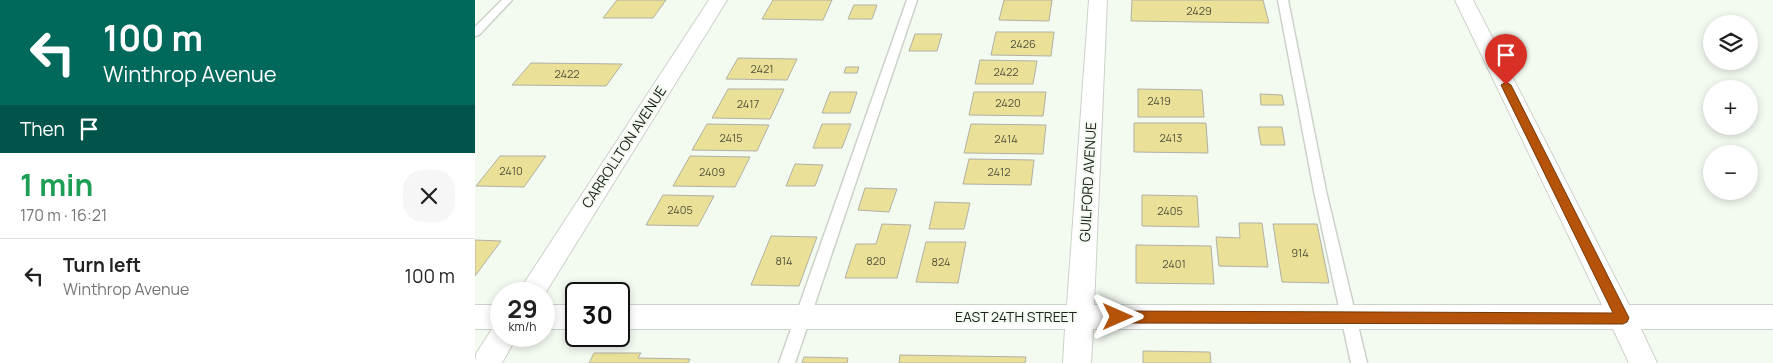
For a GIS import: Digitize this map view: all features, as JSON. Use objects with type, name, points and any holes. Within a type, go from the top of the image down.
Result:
[{"type":"street","name":"CARROLLTON AVENUE","points":[[538,282],[718,0]]},
{"type":"street","name":"GUILFORD AVENUE","points":[[1077,363],[1098,0]]},
{"type":"street","points":[[1464,0],[1623,318],[1643,363]]},
{"type":"street","points":[[475,317],[490,317]]},
{"type":"street","name":"EAST 24TH STREET","points":[[630,317],[1773,317]]},
{"type":"street","points":[[486,363],[496,347]]},
{"type":"lane","points":[[475,33],[507,0]]},
{"type":"lane","points":[[787,363],[912,0]]},
{"type":"lane","points":[[1283,0],[1320,191],[1359,363]]},
{"type":"building","points":[[617,0],[666,0],[653,18],[603,18]]},
{"type":"building","points":[[773,0],[832,0],[823,20],[762,19]]},
{"type":"building","points":[[1004,0],[1052,0],[1049,21],[999,20]]},
{"type":"building","points":[[1132,0],[1263,0],[1269,23],[1131,21]]},
{"type":"building","points":[[854,5],[877,5],[872,19],[848,19]]},
{"type":"building","points":[[996,32],[1054,32],[1051,56],[991,55]]},
{"type":"building","points":[[915,34],[942,34],[937,51],[909,51]]},
{"type":"building","points":[[738,58],[797,59],[787,80],[726,79]]},
{"type":"building","points":[[980,60],[1037,61],[1033,84],[975,84]]},
{"type":"building","points":[[531,63],[622,64],[606,86],[512,85]]},
{"type":"building","points":[[846,67],[859,67],[857,73],[844,73]]},
{"type":"building","points":[[728,89],[784,89],[770,119],[712,118]]},
{"type":"building","points":[[1138,89],[1202,90],[1204,117],[1138,117]]},
{"type":"building","points":[[830,92],[857,92],[850,113],[822,113]]},
{"type":"building","points":[[974,92],[1046,92],[1043,116],[969,115]]},
{"type":"building","points":[[1260,94],[1282,95],[1284,105],[1261,105]]},
{"type":"building","points":[[1134,123],[1206,123],[1208,153],[1134,152]]},
{"type":"building","points":[[707,124],[769,125],[757,151],[692,150]]},
{"type":"building","points":[[822,124],[851,124],[842,148],[813,148]]},
{"type":"building","points":[[971,124],[1046,125],[1043,154],[964,153]]},
{"type":"building","points":[[1258,127],[1282,127],[1285,145],[1261,145]]},
{"type":"building","points":[[500,156],[546,156],[524,187],[476,186]]},
{"type":"building","points":[[690,156],[750,157],[735,187],[673,186]]},
{"type":"building","points":[[969,159],[1034,160],[1031,185],[963,184]]},
{"type":"building","points":[[795,164],[823,165],[815,186],[786,186]]},
{"type":"building","points":[[865,188],[897,189],[889,212],[858,210]]},
{"type":"building","points":[[663,195],[714,196],[698,226],[646,225]]},
{"type":"building","points":[[1142,195],[1197,196],[1199,227],[1142,226]]},
{"type":"building","points":[[935,202],[970,203],[964,229],[929,229]]},
{"type":"building","points":[[1239,223],[1262,223],[1268,267],[1219,266],[1216,237],[1240,238]]},
{"type":"building","points":[[882,224],[911,225],[897,278],[845,278],[856,244],[876,244]]},
{"type":"building","points":[[1273,224],[1317,224],[1329,283],[1282,282]]},
{"type":"building","points":[[771,236],[817,237],[799,286],[751,285]]},
{"type":"building","points":[[475,240],[501,241],[475,276]]},
{"type":"building","points":[[926,242],[966,242],[958,283],[916,282]]},
{"type":"building","points":[[1136,245],[1211,246],[1214,284],[1136,283]]},
{"type":"building","points":[[1143,351],[1210,352],[1211,363],[1143,363]]},
{"type":"building","points":[[594,353],[641,353],[638,358],[690,359],[688,363],[589,363]]},
{"type":"building","points":[[900,355],[1026,357],[1025,363],[899,363]]},
{"type":"building","points":[[804,357],[848,358],[847,363],[802,363]]},
{"type":"route","points":[[1118,317],[1623,318],[1506,85]]}]
